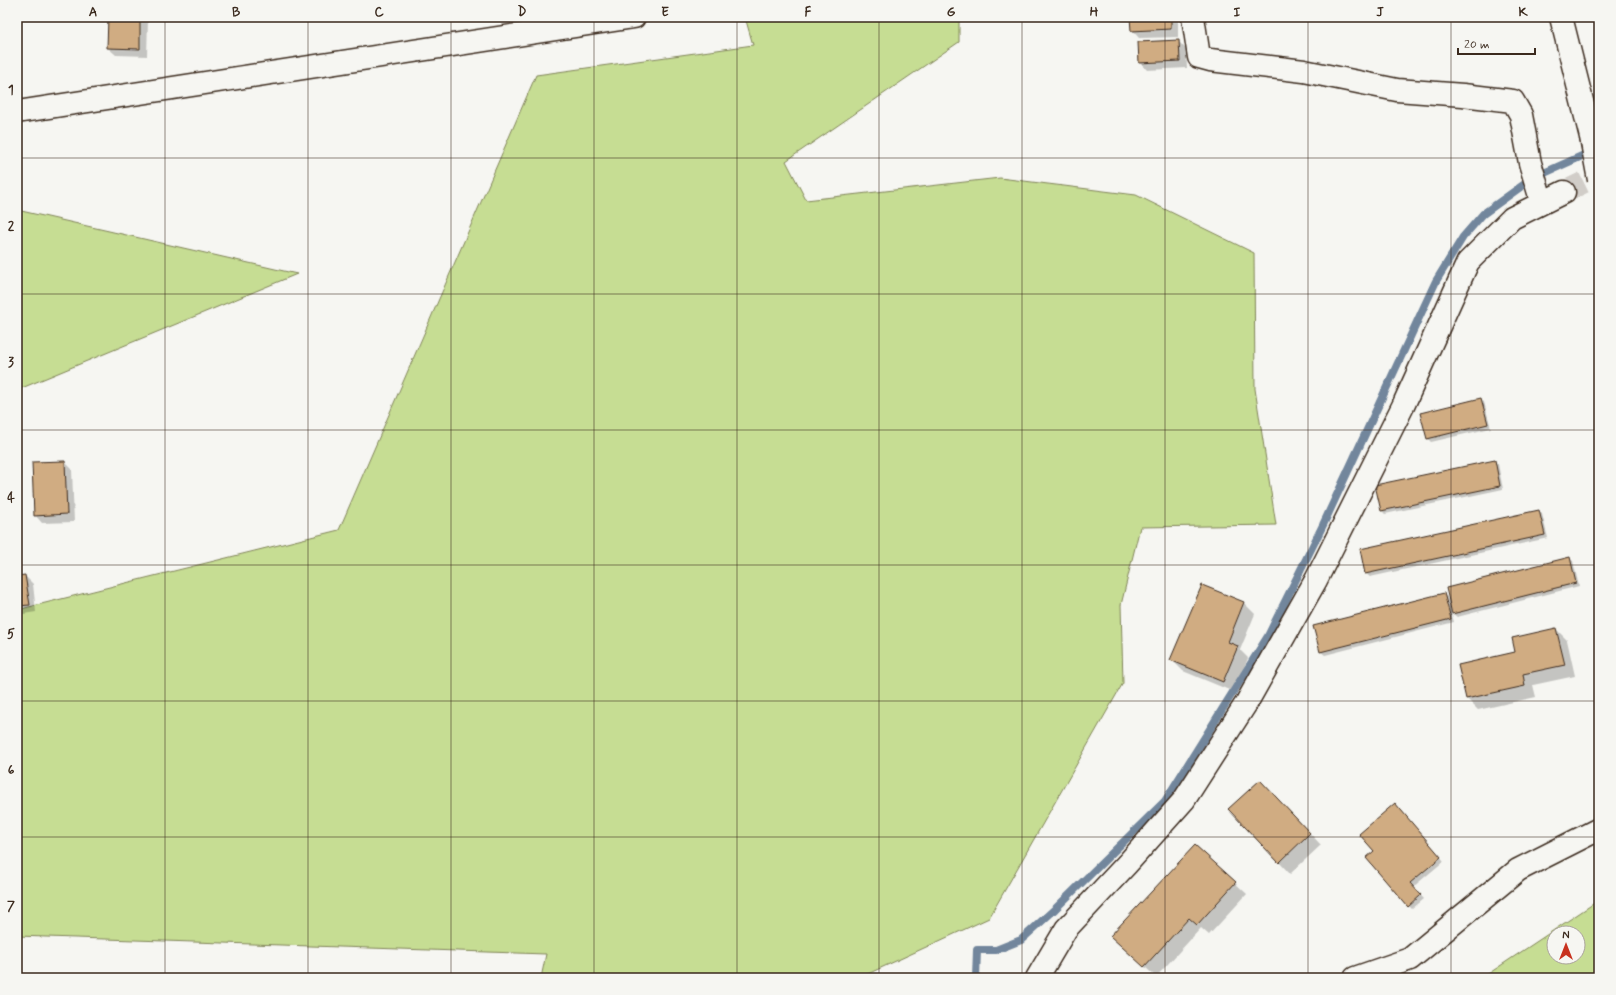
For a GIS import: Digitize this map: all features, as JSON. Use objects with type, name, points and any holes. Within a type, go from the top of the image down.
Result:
[{"type":"main road","points":[[17,112],[634,17]]},
{"type":"main road","points":[[1193,17],[1199,57],[1210,60],[1304,71],[1397,90],[1463,95],[1512,101],[1521,115],[1530,163],[1542,203]]},
{"type":"main road","points":[[1561,17],[1591,137],[1599,180]]},
{"type":"main road","points":[[1037,978],[1066,929],[1184,800],[1247,702],[1316,580],[1403,406],[1468,262],[1512,218],[1564,192]]},
{"type":"main road","points":[[1355,978],[1410,959],[1518,870],[1599,829]]},
{"type":"green space","points":[[745,17],[959,17],[959,42],[786,161],[806,200],[1000,178],[1136,195],[1254,253],[1255,389],[1276,525],[1140,527],[1121,605],[1123,683],[989,918],[859,978],[541,978],[546,954],[17,936],[17,610],[339,530],[536,75],[753,45]]},
{"type":"green space","points":[[17,210],[297,274],[17,390]]},
{"type":"green space","points":[[1599,900],[1599,978],[1482,978],[1546,935],[1546,965],[1586,965],[1586,925],[1562,925]]},
{"type":"building","points":[[108,17],[140,17],[140,49],[107,48]]},
{"type":"building","points":[[1130,17],[1171,17],[1171,29],[1131,31]]},
{"type":"building","points":[[1179,40],[1180,61],[1139,63],[1138,42]]},
{"type":"building","points":[[1481,398],[1488,424],[1427,439],[1420,413]]},
{"type":"building","points":[[1495,460],[1500,486],[1381,511],[1375,485]]},
{"type":"building","points":[[65,461],[67,514],[34,516],[32,462]]},
{"type":"building","points":[[1539,510],[1545,535],[1365,574],[1360,549]]},
{"type":"building","points":[[1570,557],[1576,583],[1452,614],[1446,588]]},
{"type":"building","points":[[25,575],[30,605],[17,606],[17,576]]},
{"type":"building","points":[[1202,585],[1244,602],[1228,642],[1238,646],[1223,682],[1170,660]]},
{"type":"building","points":[[1444,593],[1451,619],[1320,652],[1313,626]]},
{"type":"building","points":[[1556,628],[1565,665],[1523,674],[1525,686],[1466,699],[1458,665],[1515,652],[1512,638]]},
{"type":"building","points":[[1260,780],[1310,833],[1279,863],[1228,809]]},
{"type":"building","points":[[1395,803],[1441,857],[1410,883],[1421,895],[1408,907],[1366,858],[1374,851],[1359,834]]},
{"type":"building","points":[[1195,845],[1236,882],[1197,925],[1189,918],[1144,967],[1110,936]]},
{"type":"waterway","points":[[976,978],[977,950],[996,950],[1021,940],[1055,909],[1165,801],[1268,636],[1323,525],[1436,281],[1463,237],[1483,214],[1533,178],[1593,151]]},
{"type":"tunnel","points":[[1564,192],[1599,175]]}]
